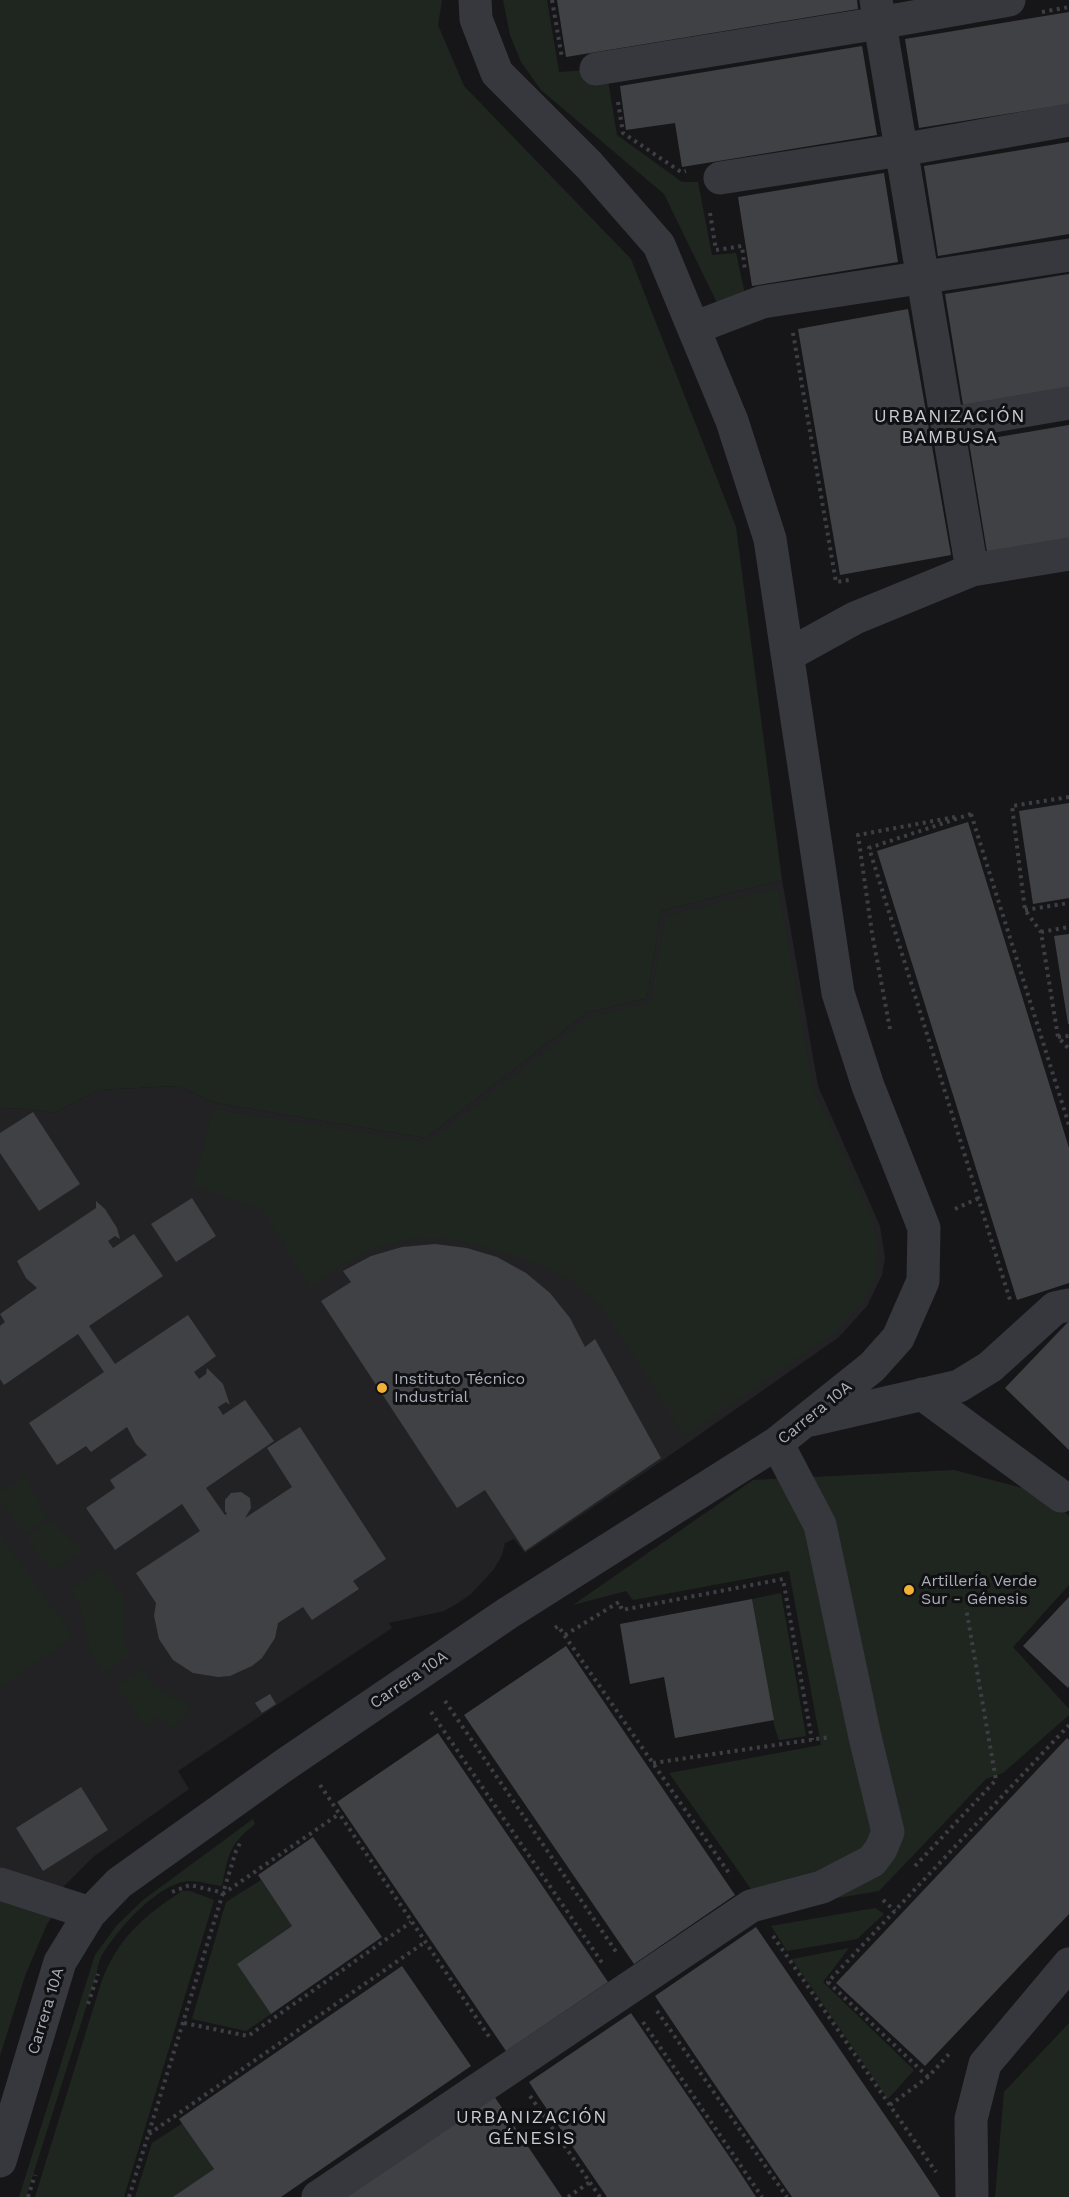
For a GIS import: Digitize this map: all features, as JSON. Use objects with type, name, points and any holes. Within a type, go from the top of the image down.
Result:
[{"type":"street","points":[[475,0],[476,20],[497,73],[589,165],[659,245],[732,421],[770,539],[788,655],[855,618],[972,570],[1069,554]]},
{"type":"street","points":[[606,80],[878,12],[1009,0]]},
{"type":"street","points":[[878,12],[972,570]]},
{"type":"street","points":[[715,193],[901,150],[1069,120]]},
{"type":"street","points":[[694,328],[762,302],[1069,255]]},
{"type":"street","points":[[947,424],[1069,404]]},
{"type":"street","name":"Carrera 10A","points":[[0,2161],[60,1962],[90,1913],[118,1883],[293,1759],[508,1613],[777,1443],[872,1367],[898,1338],[923,1281],[924,1228],[868,1086],[838,993],[788,655]]},
{"type":"street","points":[[804,1421],[959,1386],[990,1367],[1062,1307]]},
{"type":"street","points":[[922,1394],[1061,1496]]},
{"type":"street","points":[[318,2197],[751,1906],[822,1887],[872,1861],[881,1849],[888,1832],[865,1737],[820,1525],[777,1443]]},
{"type":"street","points":[[0,1884],[90,1913]]},
{"type":"street","points":[[972,2197],[971,2120],[985,2064],[1069,1964]]},
{"type":"path","points":[[552,0],[563,65]]},
{"type":"path","points":[[606,80],[623,133]]},
{"type":"path","points":[[715,193],[716,250],[742,246],[747,279]]},
{"type":"path","points":[[792,328],[836,582]]},
{"type":"path","points":[[1069,797],[1011,806],[1025,910],[1041,932],[1058,1037],[1069,1049]]},
{"type":"path","points":[[893,1040],[872,933],[858,835],[970,814]]},
{"type":"path","points":[[970,814],[1069,1125]]},
{"type":"path","points":[[970,814],[868,848],[1013,1308],[1062,1307]]},
{"type":"path","points":[[1025,910],[1069,903]]},
{"type":"path","points":[[1041,932],[1069,927]]},
{"type":"path","points":[[1058,1037],[1069,1036]]},
{"type":"path","points":[[953,1209],[979,1198]]},
{"type":"path","points":[[565,1635],[619,1602],[622,1610],[783,1579],[812,1740]]},
{"type":"path","points":[[907,1874],[996,1780],[966,1608]]},
{"type":"path","points":[[549,1632],[558,1626]]},
{"type":"path","points":[[422,1718],[446,1701],[762,2197]]},
{"type":"path","points":[[431,1712],[630,1988],[787,2197]]},
{"type":"path","points":[[890,2105],[928,2077],[828,1982],[1069,1725]]},
{"type":"path","points":[[1065,1729],[1069,1733]]},
{"type":"path","points":[[653,1763],[840,1736]]},
{"type":"path","points":[[310,1791],[329,1779]]},
{"type":"path","points":[[320,1785],[510,2069],[600,2197]]},
{"type":"path","points":[[165,1896],[190,1885],[224,1893],[339,1814]]},
{"type":"path","points":[[129,2197],[241,1840]]},
{"type":"path","points":[[872,1902],[883,1900],[891,1891]]},
{"type":"path","points":[[883,1900],[895,1911]]},
{"type":"path","points":[[184,2023],[248,2036],[411,1922]]},
{"type":"path","points":[[148,2135],[425,1942]]},
{"type":"path","points":[[85,2014],[100,1969]]},
{"type":"path","points":[[28,2197],[36,2174]]},
{"type":"path","points":[[568,2197],[590,2182]]},
{"type":"shaded area","points":[[0,0],[442,0],[438,25],[464,86],[631,259],[736,527],[782,880],[661,911],[647,998],[586,1013],[426,1138],[216,1103],[178,1086],[98,1090],[54,1113],[0,1108]]},
{"type":"shaded area","points":[[503,0],[547,0],[559,72],[606,69],[617,135],[682,182],[698,182],[712,255],[736,253],[747,303],[722,313],[664,194],[541,90],[521,62],[510,35]]},
{"type":"shaded area","name":"Instituto Técnico Industrial","points":[[782,880],[818,1086],[880,1226],[885,1258],[882,1275],[867,1306],[839,1337],[525,1553],[514,1539],[505,1543],[502,1555],[494,1569],[471,1594],[458,1603],[444,1611],[389,1623],[392,1628],[178,1771],[189,1789],[93,1857],[61,1889],[0,1871],[0,1108],[54,1113],[98,1090],[178,1086],[216,1103],[426,1138],[586,1013],[647,998],[661,911]]},
{"type":"shaded area","points":[[778,888],[813,1088],[871,1215],[878,1244],[876,1273],[862,1302],[836,1331],[685,1437],[602,1308],[587,1293],[565,1277],[528,1260],[466,1242],[422,1238],[402,1241],[364,1253],[328,1274],[310,1288],[263,1210],[193,1186],[213,1109],[428,1143],[590,1017],[650,1003],[666,916]]},
{"type":"shaded area","points":[[954,1470],[1049,1495],[1069,1516],[1069,1585],[1013,1647],[1069,1709],[1069,1715],[1003,1773],[986,1779],[879,1891],[766,1910],[669,1773],[821,1745],[789,1571],[633,1600],[626,1591],[573,1605],[753,1480]]},
{"type":"shaded area","points":[[26,1475],[31,1490],[48,1517],[24,1534],[0,1501],[0,1492]]},
{"type":"shaded area","points":[[51,1520],[67,1537],[84,1549],[51,1571],[27,1537]]},
{"type":"shaded area","points":[[0,1535],[73,1636],[0,1688]]},
{"type":"shaded area","points":[[103,1568],[124,1598],[124,1638],[132,1654],[104,1673],[90,1651],[81,1607],[69,1590]]},
{"type":"shaded area","points":[[781,1593],[806,1736],[779,1740],[774,1725],[752,1599]]},
{"type":"shaded area","points":[[142,1669],[163,1692],[191,1704],[184,1718],[172,1729],[160,1716],[145,1727],[116,1686]]},
{"type":"shaded area","points":[[253,1819],[255,1824],[246,1831],[231,1851],[222,1886],[190,1881],[178,1883],[165,1890],[127,1922],[101,1957],[26,2197],[19,2197],[95,1955],[117,1925],[143,1900]]},
{"type":"shaded area","points":[[0,1871],[67,1896],[47,1924],[25,1976],[0,2056]]},
{"type":"shaded area","points":[[261,1880],[292,1926],[237,1964],[271,2014],[246,2031],[192,2019],[226,1902]]},
{"type":"shaded area","points":[[182,1891],[190,1891],[214,1900],[124,2197],[35,2197],[102,1980],[109,1965],[116,1951],[134,1929],[156,1909]]},
{"type":"shaded area","points":[[875,1908],[884,1914],[857,1939],[787,1951],[771,1926]]},
{"type":"shaded area","points":[[849,1948],[823,1982],[914,2070],[888,2099],[792,1959]]},
{"type":"shaded area","points":[[1069,2023],[1069,2197],[995,2197],[1004,2092]]},
{"type":"shaded area","points":[[183,2123],[214,2169],[174,2197],[135,2197],[152,2143]]},
{"type":"building","points":[[557,0],[857,0],[858,9],[566,57]]},
{"type":"building","points":[[1069,12],[1069,104],[919,128],[905,39]]},
{"type":"building","points":[[862,46],[877,135],[682,167],[675,123],[626,130],[620,86]]},
{"type":"building","points":[[1069,142],[1069,234],[938,256],[924,166]]},
{"type":"building","points":[[884,173],[898,262],[752,286],[738,197]]},
{"type":"building","points":[[1069,274],[1069,387],[963,405],[945,294]]},
{"type":"building","points":[[908,309],[951,555],[840,575],[798,329]]},
{"type":"building","points":[[1069,425],[1069,539],[987,552],[969,442]]},
{"type":"building","points":[[1069,803],[1069,898],[1033,904],[1019,811]]},
{"type":"building","points":[[968,822],[1069,1148],[1069,1283],[1017,1300],[877,851]]},
{"type":"building","points":[[1069,934],[1069,1024],[1068,1024],[1054,936]]},
{"type":"building","points":[[33,1112],[80,1184],[39,1211],[0,1153],[0,1133]]},
{"type":"building","points":[[192,1198],[216,1236],[176,1262],[151,1224]]},
{"type":"building","points":[[96,1201],[105,1209],[117,1228],[120,1239],[115,1236],[108,1241],[113,1248],[134,1234],[163,1276],[89,1326],[115,1364],[188,1315],[216,1356],[194,1372],[199,1379],[206,1374],[207,1368],[223,1384],[230,1405],[226,1402],[218,1407],[223,1415],[245,1400],[274,1441],[206,1488],[225,1515],[227,1514],[225,1500],[231,1493],[241,1492],[250,1498],[251,1508],[245,1518],[292,1487],[267,1448],[300,1427],[386,1559],[353,1581],[359,1589],[312,1620],[303,1607],[278,1623],[275,1638],[262,1658],[252,1666],[230,1676],[218,1677],[193,1673],[173,1660],[159,1639],[154,1616],[156,1603],[136,1573],[200,1531],[182,1504],[115,1550],[86,1508],[115,1488],[110,1480],[147,1455],[136,1444],[127,1427],[91,1452],[86,1446],[57,1465],[29,1423],[104,1372],[78,1334],[4,1385],[0,1379],[0,1326],[5,1322],[0,1314],[37,1288],[26,1278],[17,1261],[96,1208]]},
{"type":"building","points":[[435,1244],[467,1248],[497,1257],[526,1273],[550,1293],[570,1318],[585,1347],[595,1339],[661,1458],[525,1551],[485,1490],[457,1508],[321,1301],[351,1282],[343,1271],[371,1256],[402,1247]]},
{"type":"building","points":[[1069,1321],[1069,1450],[1005,1388]]},
{"type":"building","points":[[1069,1597],[1069,1686],[1068,1688],[1023,1646]]},
{"type":"building","points":[[752,1599],[774,1720],[675,1738],[664,1677],[630,1684],[620,1624]]},
{"type":"building","points":[[566,1646],[735,1895],[634,1964],[464,1715]]},
{"type":"building","points":[[270,1694],[276,1704],[262,1713],[255,1703]]},
{"type":"building","points":[[438,1733],[608,1982],[506,2051],[337,1802]]},
{"type":"building","points":[[1067,1738],[1069,1740],[1069,1914],[925,2066],[836,1983]]},
{"type":"building","points":[[81,1787],[108,1830],[43,1871],[16,1828]]},
{"type":"building","points":[[313,1837],[382,1937],[271,2014],[237,1964],[292,1926],[258,1875]]},
{"type":"building","points":[[756,1927],[940,2197],[792,2197],[711,2079],[655,1996]]},
{"type":"building","points":[[402,1966],[471,2066],[281,2197],[173,2197],[214,2169],[179,2119]]},
{"type":"building","points":[[631,2013],[756,2197],[607,2197],[538,2096],[529,2082]]},
{"type":"building","points":[[494,2096],[562,2197],[347,2197]]},
{"type":"place","name":"Instituto Técnico Industrial","points":[[382,1388]]},
{"type":"place","name":"Artillería Verde Sur - Génesis","points":[[909,1590]]},
{"type":"district","name":"URBANIZACIÓN BAMBUSA","points":[[950,427]]},
{"type":"district","name":"URBANIZACIÓN GÉNESIS","points":[[532,2128]]}]
